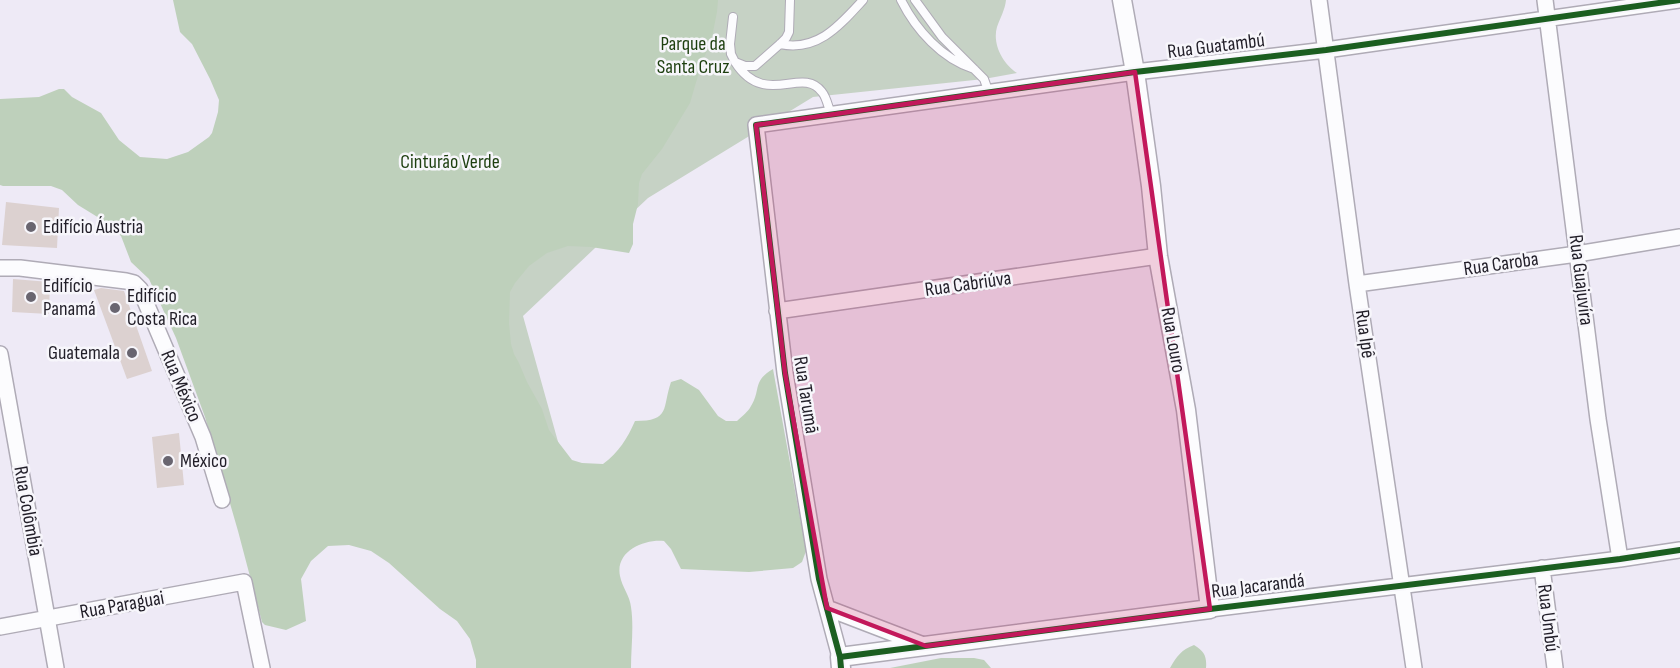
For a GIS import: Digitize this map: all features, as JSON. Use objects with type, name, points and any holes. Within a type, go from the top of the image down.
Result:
[{"type":"street","name":"Rua Louro","points":[[1122,0],[1135,72],[1158,256],[1186,410],[1210,609]]},
{"type":"street","name":"Rua Ipê","points":[[1319,0],[1357,284],[1414,668]]},
{"type":"street","name":"Rua Guajuvíra","points":[[1545,0],[1598,419],[1620,559]]},
{"type":"street","name":"Rua Guatambú","points":[[756,125],[1135,72],[1326,50],[1680,0]]},
{"type":"street","name":"Rua Tarumã","points":[[756,125],[785,373],[819,579],[840,662]]},
{"type":"street","name":"Rua Caroba","points":[[1357,284],[1577,254],[1680,237]]},
{"type":"street","name":"Rua Cabriúva","points":[[777,311],[1158,256]]},
{"type":"street","name":"Rua México","points":[[0,268],[21,268],[126,281],[140,289],[202,436],[222,500]]},
{"type":"street","name":"Rua Colômbia","points":[[0,354],[56,668]]},
{"type":"street","name":"Rua Jacarandá","points":[[840,662],[926,646],[1680,550]]},
{"type":"street","name":"Rua Umbú","points":[[1542,568],[1555,668]]},
{"type":"street","name":"Rua Paraguai","points":[[0,627],[244,582],[262,668]]},
{"type":"street","points":[[827,608],[926,646]]},
{"type":"lane","points":[[735,62],[745,66],[755,66],[780,44],[789,32],[790,0]]},
{"type":"lane","points":[[780,44],[800,45],[822,39],[841,25],[863,0]]},
{"type":"lane","points":[[901,0],[911,18],[938,48],[963,65],[975,69]]},
{"type":"lane","points":[[915,0],[942,37],[984,79],[989,93]]},
{"type":"lane","points":[[733,17],[731,54],[742,73],[767,86],[810,83],[821,89],[831,114]]},
{"type":"highlighted area","points":[[1135,72],[1210,609],[926,646],[827,608],[785,373],[756,125]]},
{"type":"green space","name":"Parque da Santa Cruz","points":[[173,0],[718,0],[711,42],[702,62],[690,103],[662,149],[642,174],[633,224],[633,244],[629,253],[568,246],[547,253],[529,266],[510,292],[511,344],[527,382],[542,409],[549,430],[572,460],[582,463],[603,464],[622,445],[635,421],[655,419],[660,416],[671,382],[681,379],[699,390],[718,416],[726,421],[737,421],[754,401],[759,382],[766,373],[773,369],[806,551],[802,562],[793,568],[749,572],[681,569],[671,549],[664,541],[648,542],[633,548],[626,553],[620,567],[621,580],[629,599],[632,615],[631,668],[476,668],[470,639],[457,621],[440,609],[389,563],[371,551],[349,545],[328,546],[311,561],[301,579],[306,621],[286,630],[265,625],[262,622],[205,417],[176,338],[149,279],[131,262],[121,236],[104,221],[78,205],[62,190],[51,186],[0,185],[0,99],[39,97],[64,89],[72,97],[101,113],[119,140],[140,157],[167,159],[188,152],[209,137],[218,112],[219,100],[192,44],[180,32]]},
{"type":"green space","name":"Cinturão Verde","points":[[267,0],[1006,0],[997,27],[997,47],[1003,59],[1017,73],[984,79],[813,97],[648,198],[523,316],[621,668]]},
{"type":"green space","points":[[1194,645],[1204,654],[1206,668],[1170,668],[1180,654]]},
{"type":"green space","points":[[941,658],[984,660],[991,668],[890,668]]},
{"type":"building","name":"Edifício Áustria","points":[[6,202],[59,208],[57,248],[2,245]]},
{"type":"building","name":"Edifício Panamá","points":[[13,279],[50,282],[49,314],[12,312]]},
{"type":"building","points":[[101,288],[124,291],[152,371],[127,379],[94,290]]},
{"type":"building","name":"México","points":[[179,433],[184,485],[157,488],[152,437]]},
{"type":"cycle path","points":[[841,668],[819,579],[785,373],[756,125],[1135,72],[1326,50],[1680,0]]},
{"type":"cycle path","points":[[840,657],[1680,550]]},
{"type":"place","name":"Edifício Áustria","points":[[31,227]]},
{"type":"place","name":"Edifício Panamá","points":[[31,297]]},
{"type":"place","name":"Edifício Costa Rica","points":[[115,308]]},
{"type":"place","name":"Guatemala","points":[[132,353]]},
{"type":"place","name":"México","points":[[168,461]]}]
